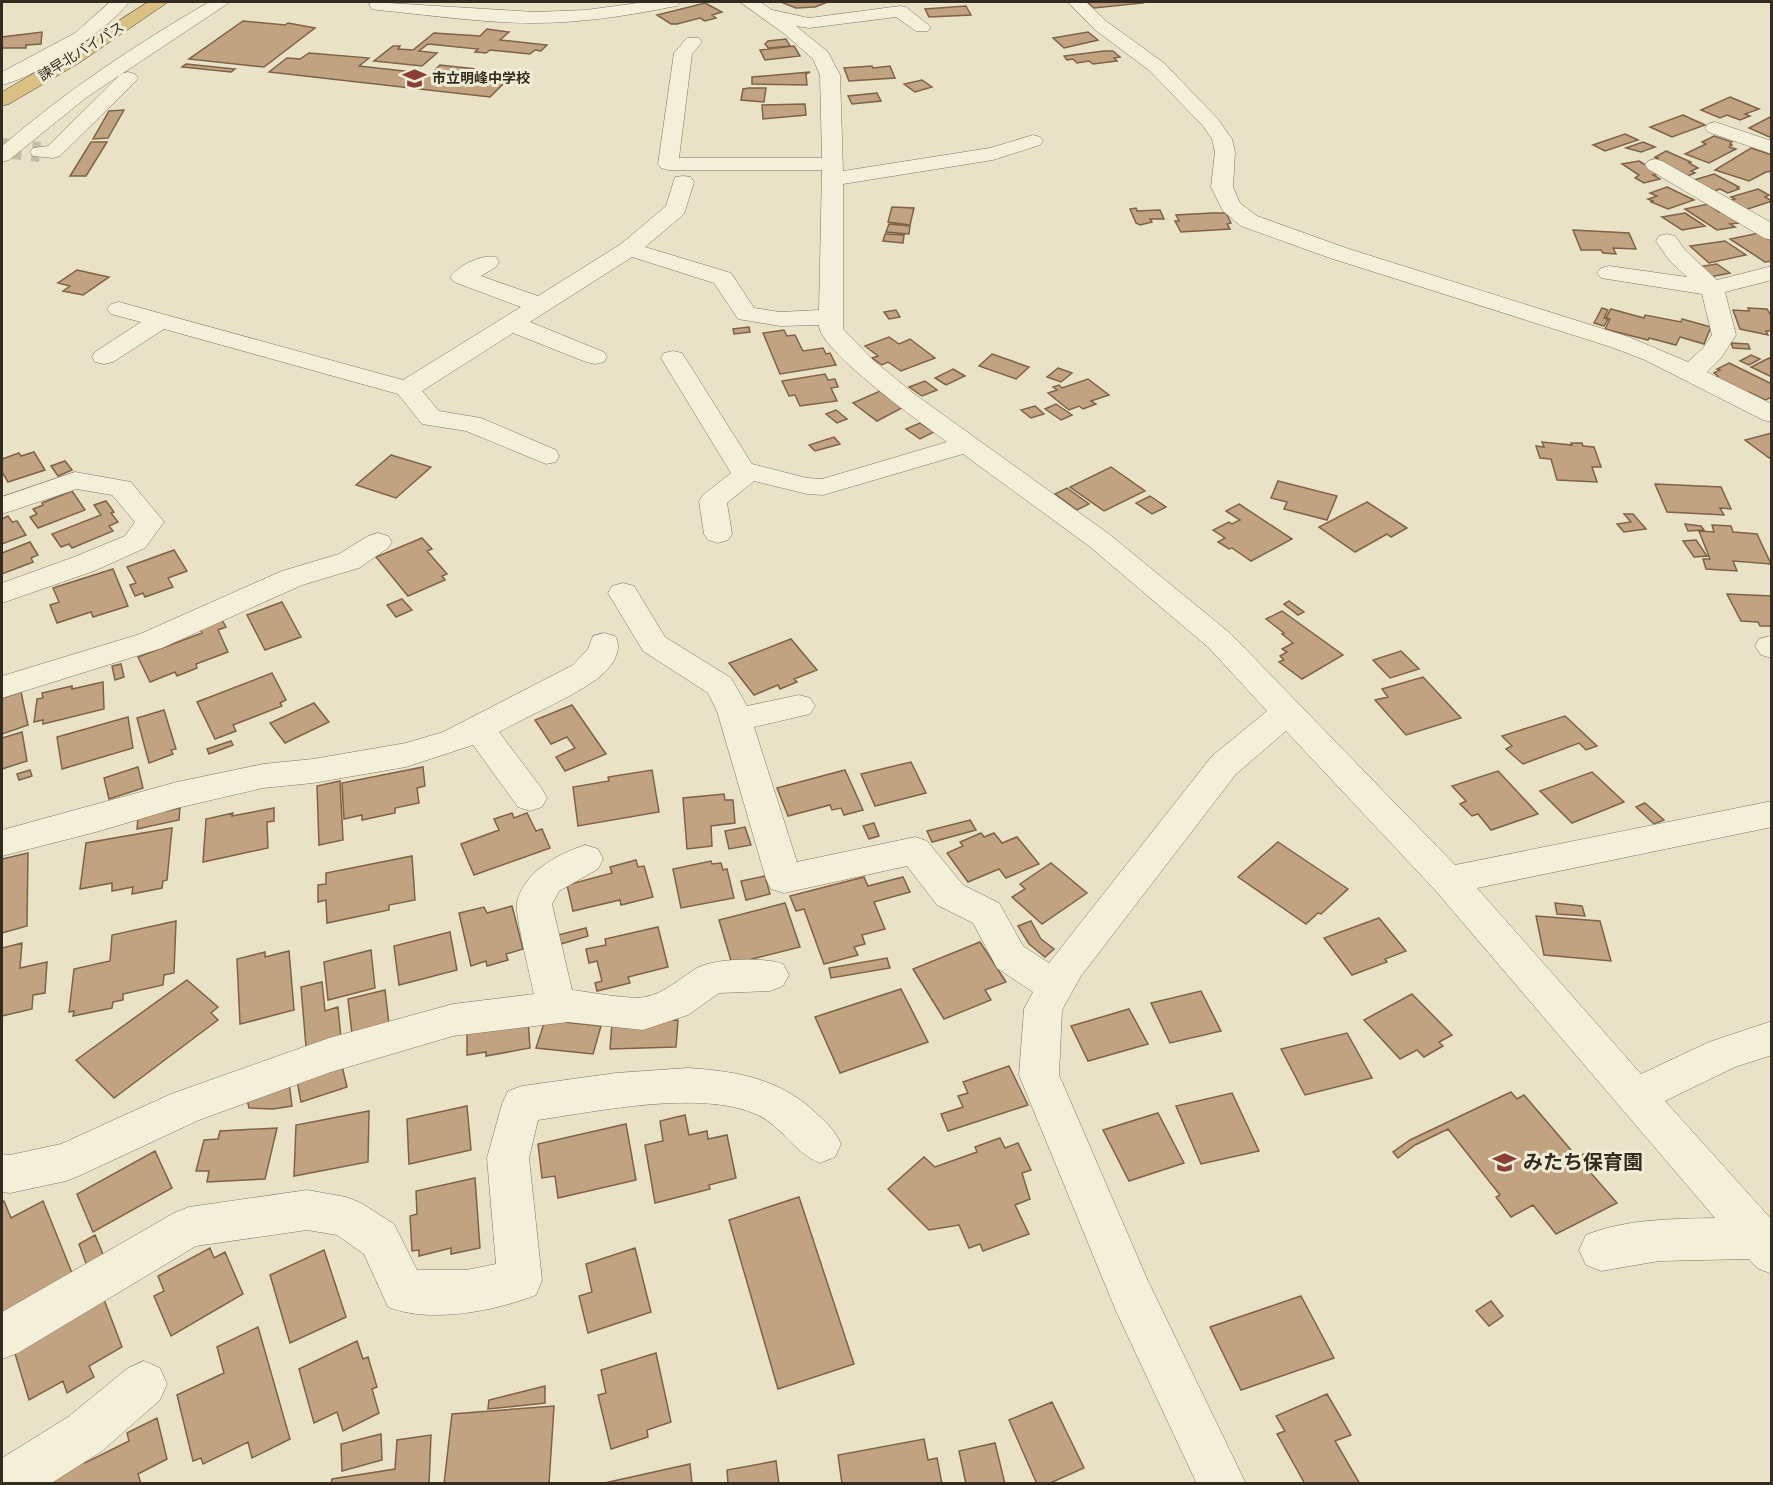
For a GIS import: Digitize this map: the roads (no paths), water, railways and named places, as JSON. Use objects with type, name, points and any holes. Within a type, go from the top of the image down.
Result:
[{"type":"highway","name":"諫早北バイパス","points":[[2,100],[72,59],[159,2]]},
{"type":"street","points":[[2,78],[45,58],[81,37],[120,2]]},
{"type":"street","points":[[2,156],[101,76],[221,2]]},
{"type":"street","points":[[378,5],[522,17],[557,17],[605,14],[671,2]]},
{"type":"street","points":[[1076,2],[1100,24],[1157,67],[1210,122],[1222,139],[1225,152],[1222,187],[1231,206],[1249,221],[1338,253],[1620,342],[1690,373],[1771,414]]},
{"type":"street","points":[[759,8],[809,23],[900,11],[922,27]]},
{"type":"street","points":[[759,8],[821,56],[830,75],[831,330],[864,365],[904,398],[1099,540],[1220,641],[1448,880],[1765,1246]]},
{"type":"street","points":[[40,152],[53,152],[137,69],[208,18],[202,13]]},
{"type":"street","points":[[693,42],[683,53],[668,164],[832,171],[993,154],[1033,141]]},
{"type":"street","points":[[1715,128],[1772,148]]},
{"type":"street","points":[[1654,165],[1772,233]]},
{"type":"street","points":[[407,389],[629,249],[676,209],[683,182]]},
{"type":"street","points":[[1667,241],[1684,262],[1723,285],[1772,273]]},
{"type":"street","points":[[629,249],[723,278],[746,315],[780,319],[831,317]]},
{"type":"street","points":[[488,262],[462,277],[539,305]]},
{"type":"street","points":[[1609,273],[1772,291]]},
{"type":"street","points":[[1690,373],[1712,353],[1724,335],[1723,285]]},
{"type":"street","points":[[119,309],[407,389],[431,417],[472,424],[546,456]]},
{"type":"street","points":[[104,357],[161,320]]},
{"type":"street","points":[[511,323],[595,357]]},
{"type":"street","points":[[669,369],[742,470],[749,472],[807,486],[823,487],[967,444]]},
{"type":"street","points":[[718,534],[713,501],[749,472]]},
{"type":"street","points":[[2,506],[75,480],[121,488],[150,522],[135,542],[84,564],[2,593]]},
{"type":"street","points":[[2,687],[151,641],[292,578],[349,561],[378,542]]},
{"type":"street","points":[[623,593],[654,644],[720,686],[736,720],[784,879],[915,851],[950,895],[986,914],[1010,957],[1056,987]]},
{"type":"street","points":[[2,843],[177,795],[263,776],[313,771],[406,755],[455,740],[584,673],[603,652],[604,643]]},
{"type":"street","points":[[736,720],[800,706]]},
{"type":"street","points":[[1222,1484],[1132,1296],[1039,1075],[1043,1009],[1068,965],[1224,765],[1288,711]]},
{"type":"street","points":[[478,728],[531,798]]},
{"type":"street","points":[[1448,880],[1772,814]]},
{"type":"street","points":[[556,1007],[534,904],[546,881],[585,859]]},
{"type":"street","points":[[2,1173],[10,1174],[66,1162],[185,1107],[329,1055],[453,1020],[568,1006],[644,1014],[674,1004],[712,978],[770,975]]},
{"type":"street","points":[[1635,1096],[1723,1054],[1772,1038]]},
{"type":"street","points":[[2,1337],[189,1227],[307,1210],[346,1217],[379,1239],[404,1292],[466,1292],[520,1280],[508,1158],[522,1104],[669,1085],[741,1090],[775,1104],[820,1144]]},
{"type":"street","points":[[1601,1250],[1659,1240],[1765,1246]]},
{"type":"street","points":[[5,1484],[85,1434],[144,1384]]},
{"type":"tunnel","points":[[2,148],[40,152]]},
{"type":"place","name":"市立明峰中学校","points":[[414,78]]},
{"type":"place","name":"みたち保育園","points":[[1505,1162]]}]
